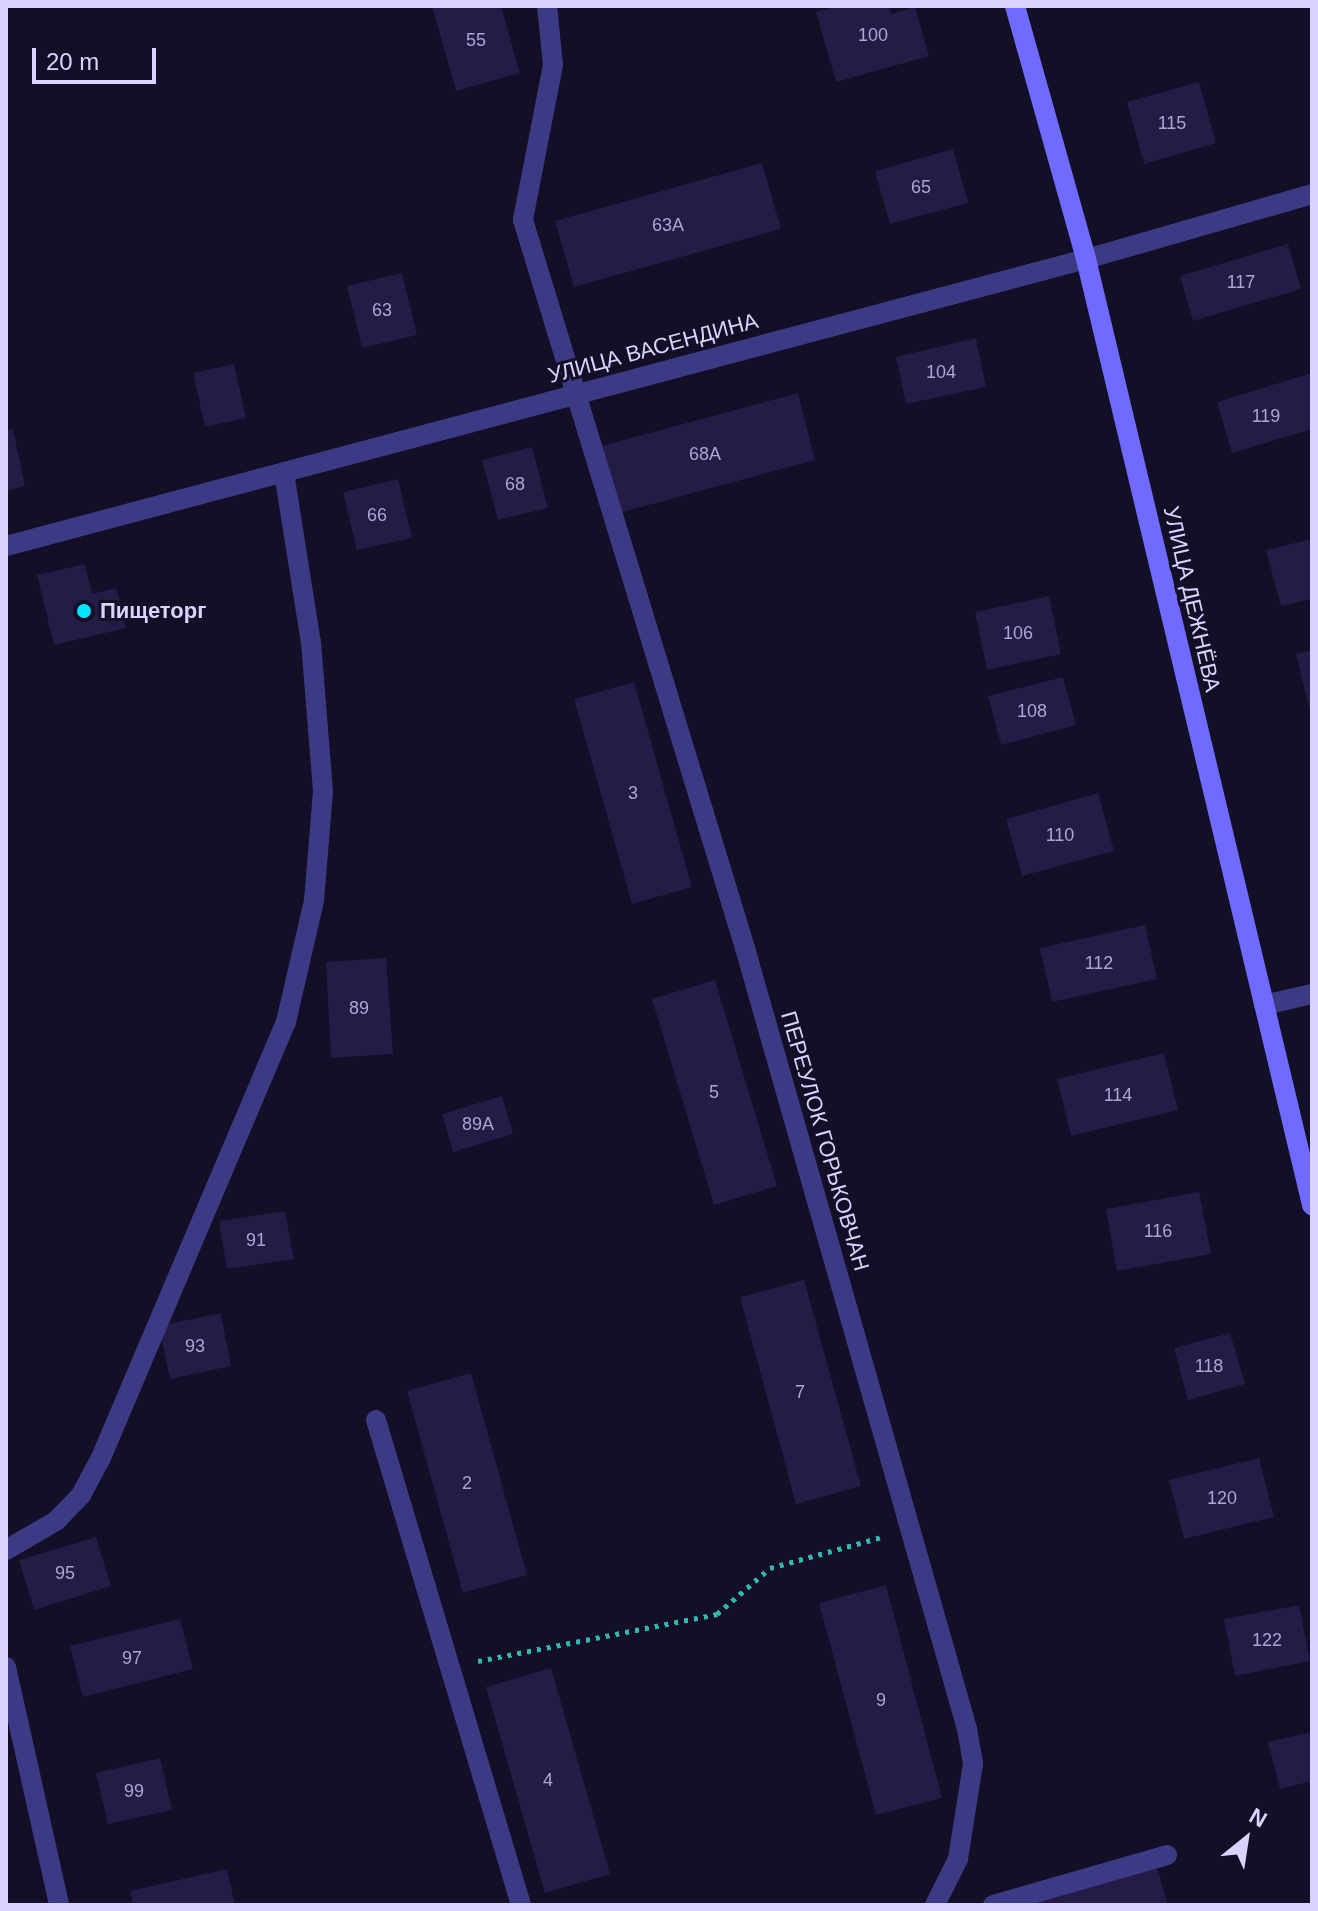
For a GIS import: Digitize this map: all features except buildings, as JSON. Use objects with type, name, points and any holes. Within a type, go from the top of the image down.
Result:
[{"type":"main road","name":"УЛИЦА ДЕЖНЁВА","points":[[1015,6],[1086,259],[1312,1205]]},
{"type":"street","name":"ПЕРЕУЛОК ГОРЬКОВЧАН","points":[[547,6],[553,65],[523,220],[573,394],[745,948],[910,1529],[973,1764],[958,1859],[935,1905]]},
{"type":"street","name":"УЛИЦА ВАСЕНДИНА","points":[[6,546],[1086,259],[1312,194]]},
{"type":"street","points":[[6,1550],[56,1521],[81,1495],[100,1460],[286,1022],[314,901],[323,791],[311,643],[284,472]]},
{"type":"street","points":[[1264,1005],[1312,994]]},
{"type":"street","points":[[376,1420],[521,1905]]},
{"type":"street","points":[[6,1667],[59,1905]]},
{"type":"street","points":[[993,1905],[1167,1855]]},
{"type":"path","points":[[449,1666],[717,1614],[770,1568],[910,1529]]},
{"type":"place","name":"Пищеторг","points":[[84,611]]}]
